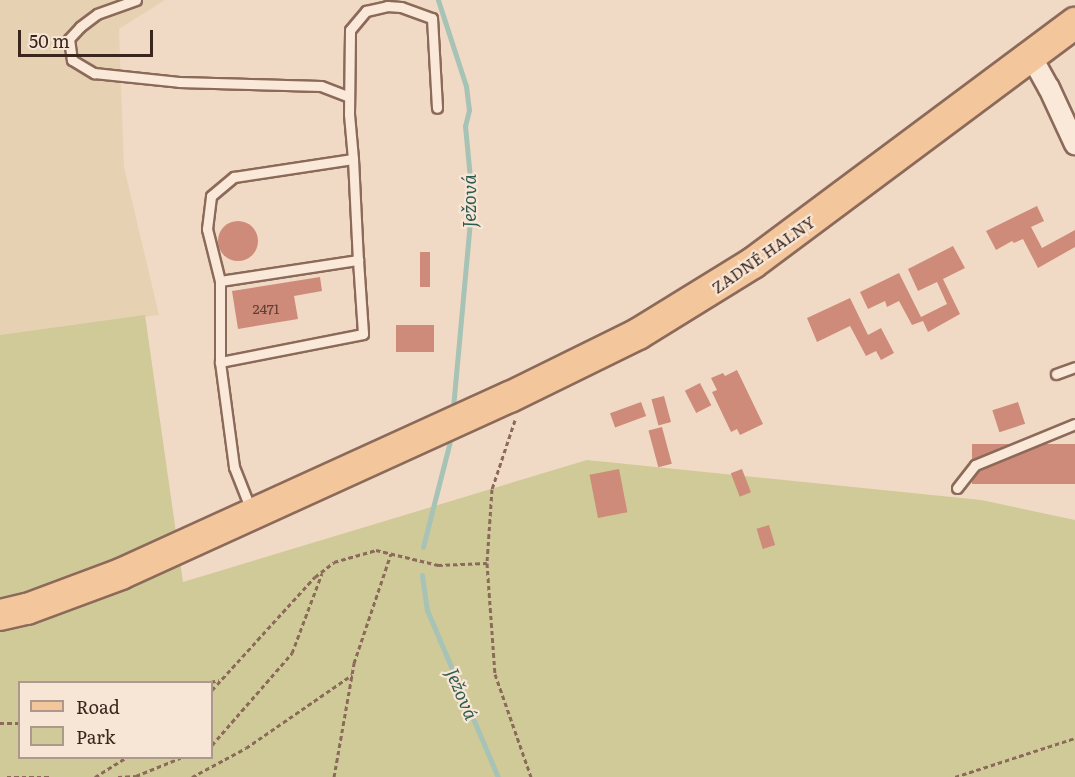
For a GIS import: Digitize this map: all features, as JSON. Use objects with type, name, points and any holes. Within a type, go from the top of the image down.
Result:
[{"type":"main road","name":"ZADNÉ HALNY","points":[[0,615],[37,606],[121,574],[510,397],[638,334],[709,292],[783,242],[1075,23]]},
{"type":"street","points":[[1031,56],[1049,88],[1075,145]]},
{"type":"lane","points":[[136,0],[97,14],[80,27],[69,39],[72,60],[94,73],[179,82],[321,86],[349,98]]},
{"type":"lane","points":[[220,362],[363,334],[349,98],[350,30],[366,11],[387,6],[401,7],[432,18],[437,108]]},
{"type":"lane","points":[[253,515],[234,467],[220,362],[220,281],[207,229],[211,196],[234,177],[353,159]]},
{"type":"lane","points":[[220,281],[358,260]]},
{"type":"lane","points":[[1056,374],[1075,367]]},
{"type":"lane","points":[[957,488],[975,465],[1075,424]]},
{"type":"path","points":[[510,397],[516,418],[492,489],[487,563],[495,674],[531,777]]},
{"type":"path","points":[[213,689],[334,562],[376,550],[438,565],[487,563]]},
{"type":"path","points":[[334,777],[352,675],[391,554]]},
{"type":"path","points":[[213,743],[292,653],[323,572]]},
{"type":"path","points":[[192,777],[246,748],[352,675]]},
{"type":"path","points":[[213,681],[221,679]]},
{"type":"path","points":[[0,723],[18,723]]},
{"type":"path","points":[[955,777],[1075,738]]},
{"type":"path","points":[[94,777],[123,759]]},
{"type":"path","points":[[118,777],[136,776],[178,759]]},
{"type":"path","points":[[7,777],[52,777]]},
{"type":"shaded area","points":[[0,0],[165,0],[119,29],[124,167],[159,315],[0,335]]},
{"type":"green space","points":[[145,315],[183,582],[587,460],[981,500],[1075,520],[1075,777],[0,777],[0,335]]},
{"type":"building","points":[[1037,206],[1044,221],[1031,227],[1042,248],[1075,230],[1075,247],[1038,268],[1023,239],[1014,243],[1012,241],[996,250],[986,231]]},
{"type":"building","points":[[238,221],[246,222],[252,227],[257,233],[257,249],[252,255],[246,260],[238,261],[230,260],[224,255],[219,249],[218,241],[219,233],[224,227],[230,222]]},
{"type":"building","points":[[953,246],[965,268],[943,279],[960,314],[928,332],[923,321],[912,325],[899,301],[887,307],[885,301],[868,309],[860,292],[899,273],[921,317],[947,304],[937,282],[918,291],[908,269]]},
{"type":"building","points":[[420,252],[430,252],[430,287],[420,287]]},
{"type":"building","points":[[320,277],[322,291],[294,296],[298,319],[238,329],[232,291]]},
{"type":"building","points":[[850,298],[868,335],[881,328],[894,353],[881,360],[876,351],[866,356],[850,326],[817,342],[807,318]]},
{"type":"building","points":[[396,325],[434,325],[434,352],[396,352]]},
{"type":"building","points":[[737,370],[763,424],[740,435],[737,429],[731,432],[712,392],[717,390],[711,378],[723,373],[725,376]]},
{"type":"building","points":[[700,383],[711,405],[696,413],[685,391]]},
{"type":"building","points":[[664,396],[671,422],[658,425],[651,399]]},
{"type":"building","points":[[641,402],[646,416],[615,427],[610,413]]},
{"type":"building","points":[[1018,402],[1025,424],[999,432],[992,410]]},
{"type":"building","points":[[662,427],[672,464],[658,467],[648,431]]},
{"type":"building","points":[[972,444],[1075,444],[1075,484],[972,484]]},
{"type":"building","points":[[619,469],[627,512],[598,518],[590,475]]},
{"type":"building","points":[[742,469],[751,492],[740,497],[731,473]]},
{"type":"building","points":[[769,525],[775,545],[763,549],[757,529]]},
{"type":"waterway","name":"Ježová","points":[[438,0],[466,86],[469,110],[465,126],[472,199],[453,406]]},
{"type":"waterway","name":"Ježová","points":[[423,547],[450,441]]},
{"type":"waterway","name":"Ježová","points":[[422,575],[427,610],[498,777]]}]
